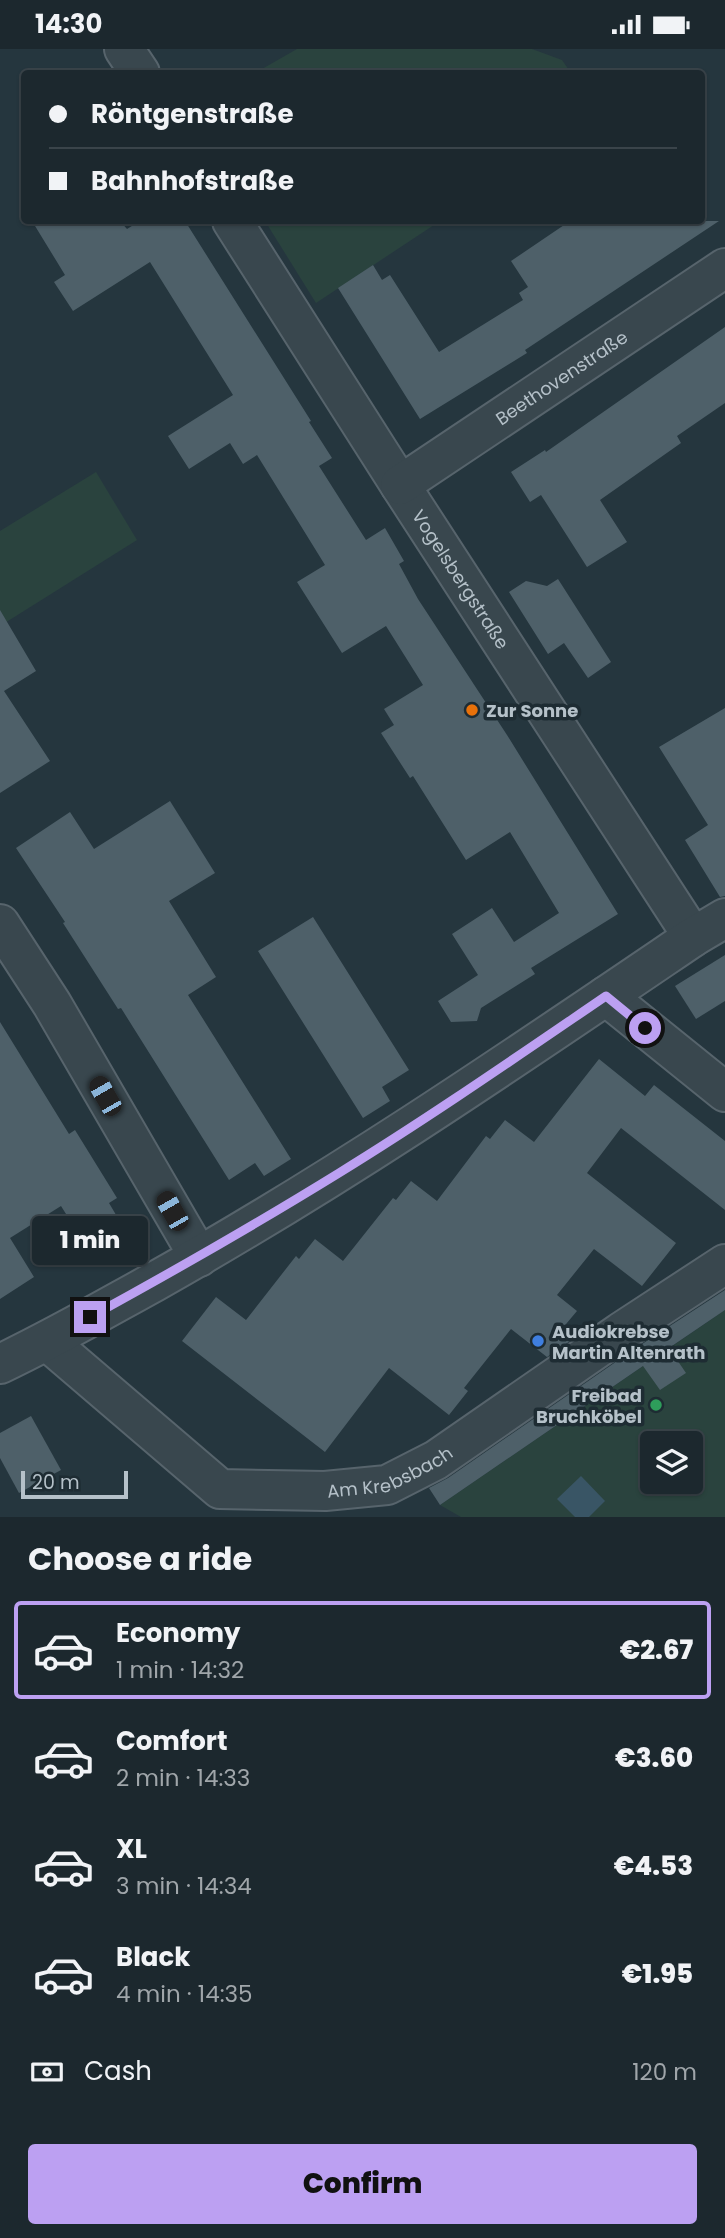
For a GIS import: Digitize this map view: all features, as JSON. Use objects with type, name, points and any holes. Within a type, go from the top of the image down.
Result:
[{"type":"street","points":[[124,49],[138,70]]},
{"type":"street","name":"Vogelsbergstraße","points":[[234,224],[400,485],[709,927]]},
{"type":"street","name":"Beethovenstraße","points":[[400,485],[725,268]]},
{"type":"street","points":[[0,923],[52,1004],[199,1257]]},
{"type":"street","points":[[0,1363],[47,1341],[199,1257],[352,1165],[482,1081],[709,927]]},
{"type":"street","points":[[606,996],[725,1092]]},
{"type":"street","name":"Am Krebsbach","points":[[47,1341],[220,1489],[326,1491],[387,1485],[436,1460],[725,1264]]},
{"type":"green space","points":[[297,49],[532,49],[562,60],[569,70],[260,70]]},
{"type":"green space","points":[[267,224],[435,224],[316,303]]},
{"type":"green space","points":[[96,472],[137,540],[0,626],[0,531]]},
{"type":"green space","name":"Freibad Bruchköbel","points":[[725,1310],[725,1517],[461,1517],[440,1505]]},
{"type":"water","points":[[581,1476],[605,1501],[589,1517],[575,1517],[557,1499]]},
{"type":"building","points":[[705,221],[719,221],[525,350],[527,353],[420,419],[338,288],[373,265],[382,280],[390,275],[439,352],[523,300],[519,293],[528,287],[511,261],[566,224],[705,224]]},
{"type":"building","points":[[34,224],[123,224],[127,229],[135,224],[187,224],[332,458],[319,466],[366,540],[385,528],[404,561],[399,564],[418,599],[507,735],[618,914],[531,968],[535,974],[481,1008],[477,1021],[451,1022],[438,1001],[478,975],[452,934],[492,908],[514,942],[559,913],[510,832],[466,860],[413,776],[410,778],[381,733],[394,725],[384,709],[423,685],[386,626],[342,653],[297,582],[325,565],[257,455],[243,464],[230,443],[189,469],[168,436],[233,395],[150,262],[73,311],[54,282],[65,275]]},
{"type":"building","points":[[725,327],[725,403],[677,436],[681,443],[600,500],[627,542],[587,567],[541,495],[530,502],[511,472],[545,450],[546,452]]},
{"type":"building","points":[[558,579],[611,662],[588,678],[564,643],[548,654],[509,592],[526,581],[547,586]]},
{"type":"building","points":[[0,610],[36,671],[4,691],[50,761],[0,793]]},
{"type":"building","points":[[725,708],[725,896],[720,897],[685,840],[708,825],[659,747]]},
{"type":"building","points":[[170,801],[215,873],[169,901],[216,977],[188,995],[291,1159],[264,1176],[255,1163],[229,1180],[16,848],[70,812],[94,849]]},
{"type":"building","points":[[313,917],[409,1070],[382,1087],[390,1101],[363,1118],[258,951]]},
{"type":"building","points":[[725,955],[725,1001],[696,1019],[675,986]]},
{"type":"building","points":[[0,1022],[69,1134],[75,1130],[117,1198],[109,1203],[122,1225],[97,1240],[94,1235],[83,1241],[61,1206],[10,1238],[34,1277],[0,1299]]},
{"type":"building","points":[[599,1059],[645,1096],[654,1085],[725,1141],[725,1210],[621,1128],[587,1173],[676,1243],[642,1286],[594,1249],[557,1295],[577,1311],[561,1330],[573,1339],[547,1357],[511,1329],[464,1388],[468,1391],[449,1415],[389,1368],[325,1452],[182,1341],[216,1297],[246,1320],[296,1256],[299,1259],[315,1239],[343,1261],[393,1198],[396,1200],[411,1181],[437,1201],[486,1136],[490,1139],[505,1120],[534,1142]]},
{"type":"building","points":[[725,1290],[725,1310],[669,1348],[686,1373],[660,1390],[643,1366],[440,1505],[429,1488],[448,1478]]},
{"type":"building","points":[[31,1416],[61,1470],[19,1493],[0,1458],[0,1433]]},
{"type":"place","name":"Zur Sonne","points":[[472,710]]},
{"type":"place","name":"Audiokrebse Martin Altenrath","points":[[538,1341]]},
{"type":"place","name":"Freibad Bruchköbel","points":[[656,1405]]},
{"type":"route","points":[[90,1317],[199,1257],[342,1171],[482,1081],[606,996],[645,1028]]}]
